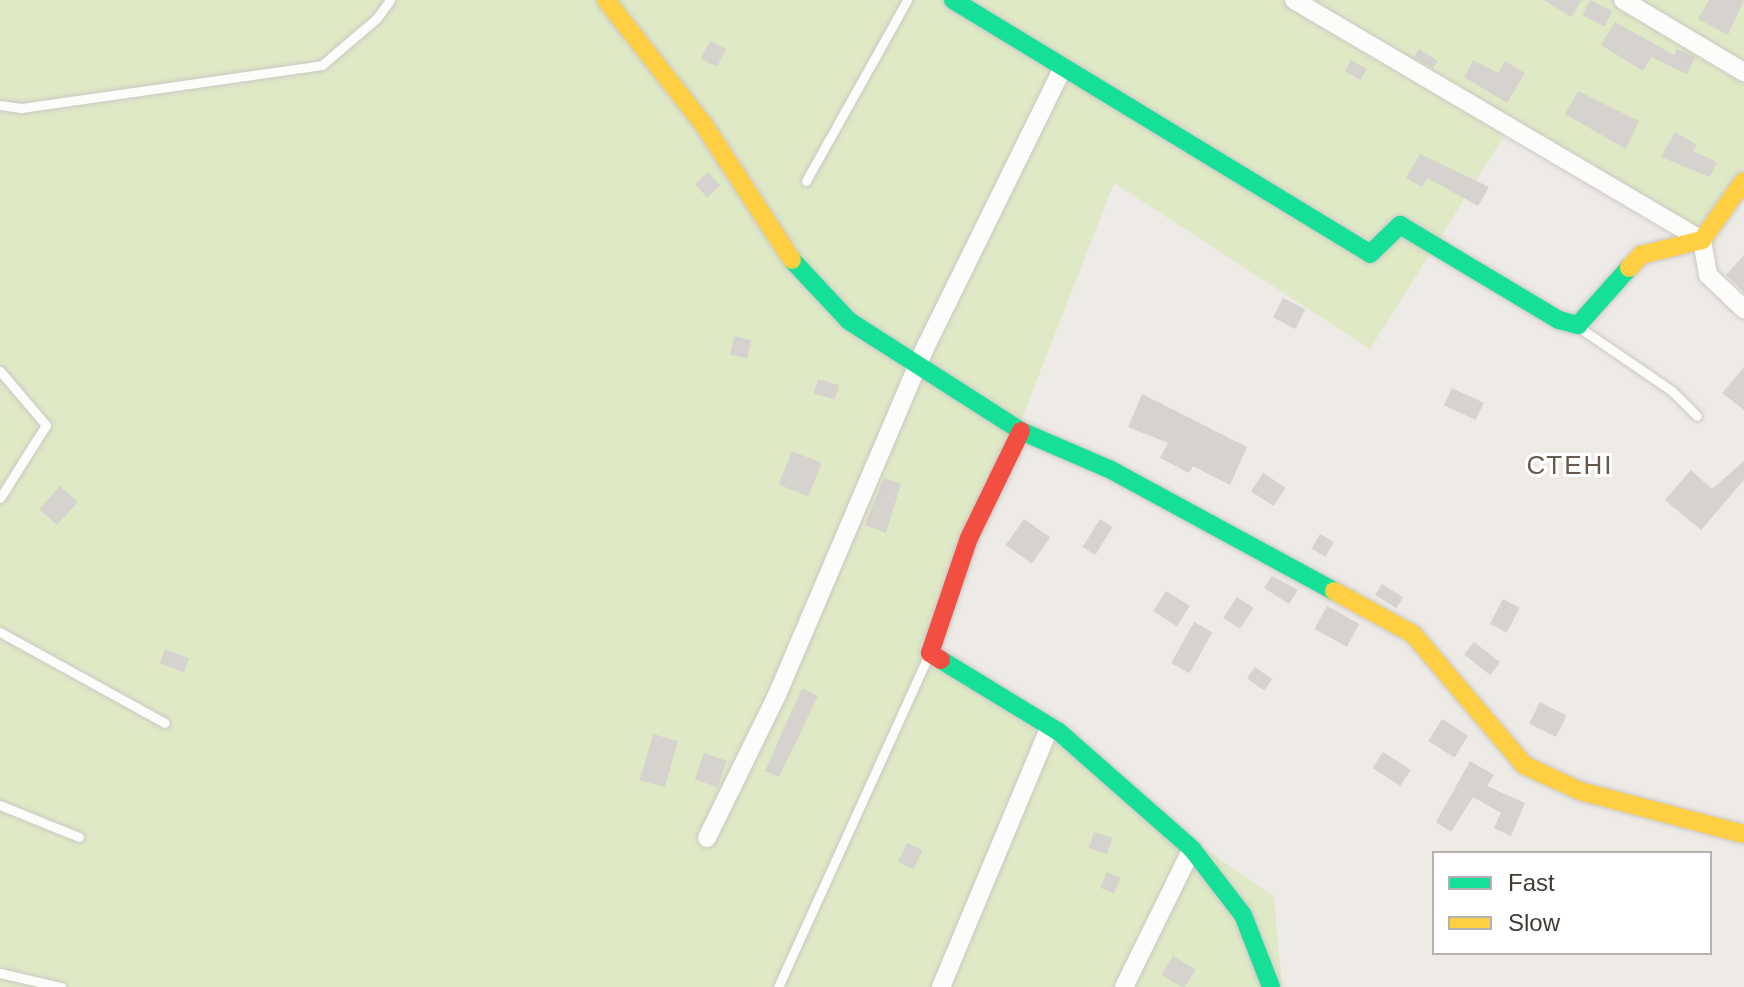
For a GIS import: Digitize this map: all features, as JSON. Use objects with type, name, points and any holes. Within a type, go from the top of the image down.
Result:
[{"type":"street","points":[[606,0],[704,125],[801,273],[849,321],[1021,431],[1111,470],[1413,634],[1524,765],[1580,791],[1744,834]]},
{"type":"street","points":[[953,0],[1370,254],[1400,225],[1559,320],[1578,325],[1641,255],[1702,240],[1744,181]]},
{"type":"street","points":[[1294,0],[1702,240],[1708,275],[1744,309]]},
{"type":"street","points":[[1623,0],[1744,72]]},
{"type":"street","points":[[707,838],[777,695],[920,366],[1063,68]]},
{"type":"street","points":[[1021,431],[969,538],[930,653],[1050,727],[1192,849],[1243,915],[1271,987]]},
{"type":"street","points":[[941,987],[1050,727]]},
{"type":"street","points":[[1124,987],[1192,849]]},
{"type":"lane","points":[[0,105],[21,108],[322,65],[377,18],[390,0]]},
{"type":"lane","points":[[806,181],[907,0]]},
{"type":"lane","points":[[1578,325],[1672,391],[1697,416]]},
{"type":"lane","points":[[0,371],[46,425],[0,498]]},
{"type":"lane","points":[[0,632],[165,723]]},
{"type":"lane","points":[[778,987],[930,653]]},
{"type":"lane","points":[[0,805],[79,837]]},
{"type":"lane","points":[[1,976],[61,987]]},
{"type":"green space","points":[[0,0],[1744,0],[1744,167],[1708,244],[1514,120],[1370,349],[1114,183],[932,648],[942,665],[1274,897],[1282,987],[0,987]]},
{"type":"building","points":[[1544,0],[1582,0],[1571,17]]},
{"type":"building","points":[[1590,0],[1612,11],[1605,26],[1582,15]]},
{"type":"building","points":[[1709,0],[1744,0],[1728,35],[1698,19]]},
{"type":"building","points":[[1615,22],[1674,55],[1677,49],[1695,57],[1687,74],[1651,57],[1643,71],[1601,45]]},
{"type":"building","points":[[710,41],[726,49],[717,67],[701,59]]},
{"type":"building","points":[[1419,49],[1438,61],[1433,68],[1414,57]]},
{"type":"building","points":[[1351,60],[1367,69],[1360,80],[1345,71]]},
{"type":"building","points":[[1473,60],[1498,73],[1505,61],[1525,73],[1507,103],[1464,77]]},
{"type":"building","points":[[1578,91],[1639,121],[1626,149],[1565,114]]},
{"type":"building","points":[[1675,132],[1697,145],[1693,151],[1717,162],[1710,177],[1661,157]]},
{"type":"building","points":[[1420,154],[1489,187],[1478,206],[1427,178],[1422,187],[1406,178]]},
{"type":"building","points":[[708,172],[720,185],[707,197],[695,184]]},
{"type":"building","points":[[1744,255],[1744,292],[1726,275]]},
{"type":"building","points":[[1283,298],[1305,309],[1295,329],[1273,318]]},
{"type":"building","points":[[734,336],[752,340],[747,359],[730,355]]},
{"type":"building","points":[[1744,367],[1744,410],[1722,393]]},
{"type":"building","points":[[818,379],[839,385],[835,399],[814,393]]},
{"type":"building","points":[[1452,388],[1484,403],[1476,420],[1444,405]]},
{"type":"building","points":[[1142,394],[1247,447],[1230,485],[1193,466],[1189,473],[1160,458],[1168,443],[1128,427]]},
{"type":"building","points":[[792,451],[822,463],[808,496],[779,484]]},
{"type":"building","points":[[1744,461],[1744,480],[1701,530],[1665,500],[1691,470],[1712,489]]},
{"type":"building","points":[[1263,473],[1286,488],[1274,506],[1251,491]]},
{"type":"building","points":[[884,478],[901,484],[886,533],[865,525]]},
{"type":"building","points":[[60,486],[78,502],[57,525],[39,509]]},
{"type":"building","points":[[1024,519],[1050,537],[1032,564],[1006,545]]},
{"type":"building","points":[[1100,519],[1113,527],[1095,555],[1083,547]]},
{"type":"building","points":[[1320,534],[1334,542],[1325,557],[1312,549]]},
{"type":"building","points":[[1272,576],[1298,590],[1289,604],[1264,588]]},
{"type":"building","points":[[1382,584],[1403,597],[1396,608],[1375,595]]},
{"type":"building","points":[[1166,591],[1190,606],[1177,626],[1153,611]]},
{"type":"building","points":[[1237,597],[1254,608],[1240,629],[1223,618]]},
{"type":"building","points":[[1503,599],[1520,608],[1507,633],[1490,624]]},
{"type":"building","points":[[1327,606],[1359,624],[1347,647],[1314,629]]},
{"type":"building","points":[[1194,622],[1212,632],[1190,673],[1171,663]]},
{"type":"building","points":[[1474,642],[1500,662],[1490,675],[1464,655]]},
{"type":"building","points":[[165,649],[189,658],[184,672],[160,663]]},
{"type":"building","points":[[1255,667],[1272,679],[1264,691],[1247,678]]},
{"type":"building","points":[[802,688],[818,696],[779,777],[765,771]]},
{"type":"building","points":[[1540,702],[1567,716],[1556,737],[1529,723]]},
{"type":"building","points":[[1442,719],[1468,735],[1455,757],[1428,741]]},
{"type":"building","points":[[653,734],[678,741],[665,787],[640,780]]},
{"type":"building","points":[[1383,752],[1411,770],[1400,786],[1373,768]]},
{"type":"building","points":[[704,753],[727,761],[718,787],[695,779]]},
{"type":"building","points":[[1470,761],[1494,775],[1487,786],[1525,803],[1511,836],[1494,828],[1501,813],[1473,797],[1451,832],[1436,822]]},
{"type":"building","points":[[1094,832],[1112,838],[1107,854],[1089,848]]},
{"type":"building","points":[[907,843],[922,850],[914,869],[898,862]]},
{"type":"building","points":[[1107,872],[1121,878],[1114,894],[1100,888]]},
{"type":"building","points":[[1173,956],[1195,969],[1185,987],[1162,975]]},
{"type":"traffic: fast","points":[[953,0],[1370,254],[1400,225],[1559,320],[1578,325],[1629,268]]},
{"type":"traffic: fast","points":[[792,260],[849,321],[1021,431],[1111,470],[1334,591]]},
{"type":"traffic: fast","points":[[941,660],[1059,732],[1192,849],[1243,915],[1271,987]]},
{"type":"traffic: slow","points":[[606,0],[704,125],[792,260]]},
{"type":"traffic: slow","points":[[1629,268],[1641,255],[1702,240],[1744,181]]},
{"type":"traffic: slow","points":[[1334,591],[1413,634],[1524,765],[1580,791],[1744,834]]},
{"type":"traffic: jam","points":[[941,660],[930,653],[969,538],[1021,431]]},
{"type":"district","name":"СТЕНІ","points":[[1570,466]]}]
